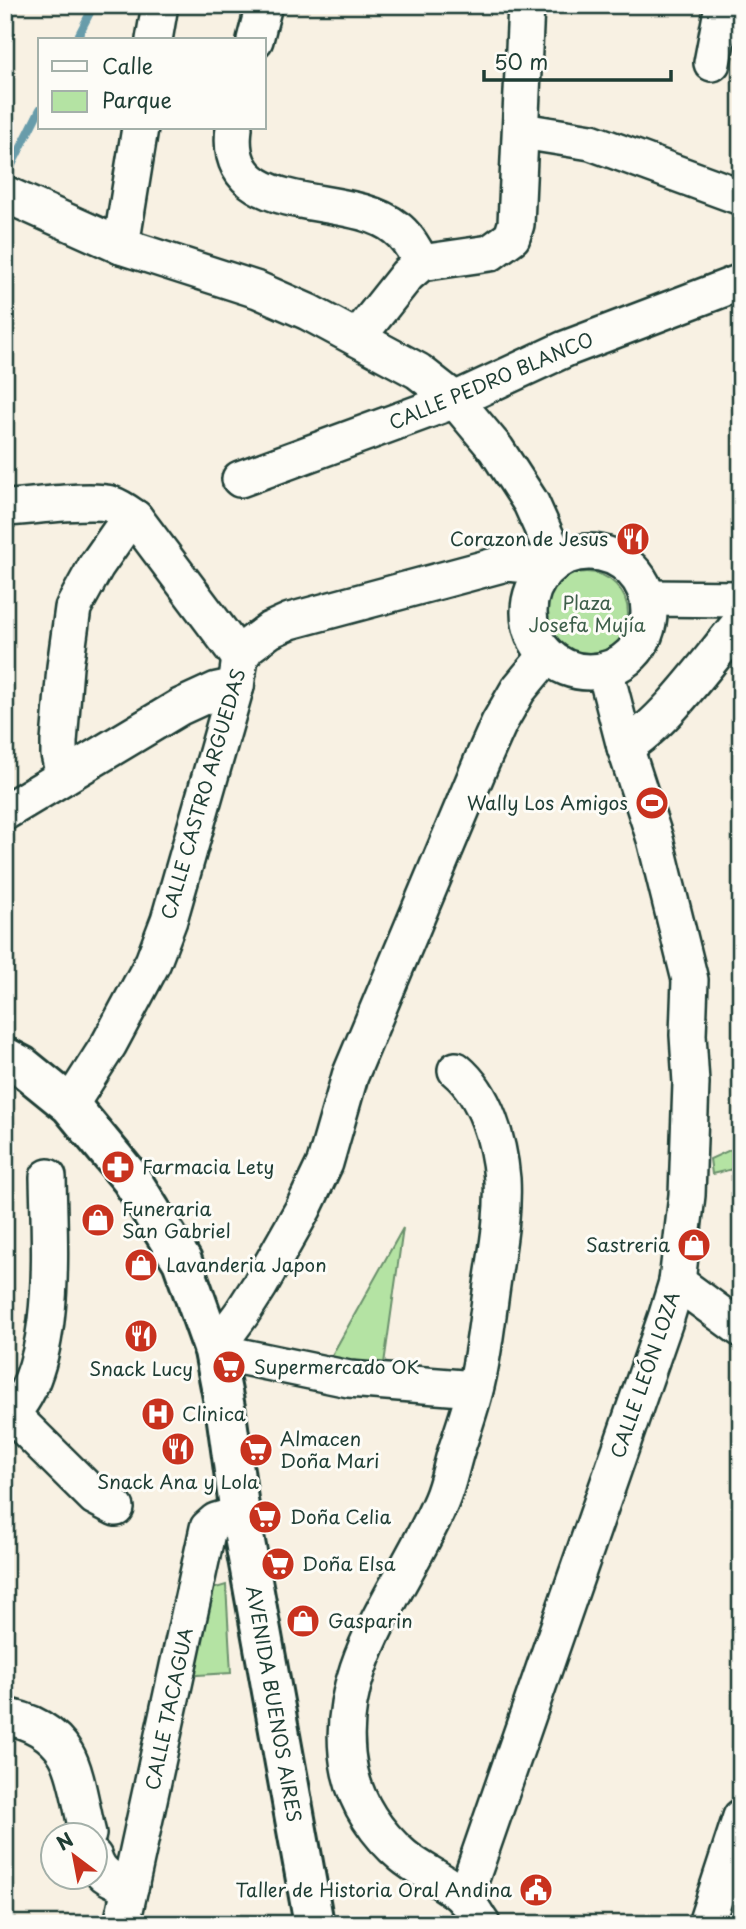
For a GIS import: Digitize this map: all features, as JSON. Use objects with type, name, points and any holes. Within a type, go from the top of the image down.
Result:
[{"type":"main road","name":"AVENIDA BUENOS AIRES","points":[[5,1057],[22,1066],[70,1105],[131,1180],[182,1261],[214,1351],[240,1514],[314,1924]]},
{"type":"street","points":[[154,38],[160,5]]},
{"type":"street","points":[[256,38],[264,5]]},
{"type":"street","points":[[357,338],[407,275],[421,263],[490,253],[512,237],[516,224],[522,131],[526,5]]},
{"type":"street","points":[[712,63],[723,5]]},
{"type":"street","points":[[121,246],[140,130]]},
{"type":"street","points":[[234,130],[232,145],[238,168],[252,183],[290,199],[347,208],[376,217],[395,227],[421,263]]},
{"type":"street","points":[[522,131],[591,142],[741,197]]},
{"type":"street","points":[[5,194],[121,246],[258,290],[418,371],[455,400],[496,449],[531,503],[550,567]]},
{"type":"street","name":"CALLE PEDRO BLANCO","points":[[240,479],[455,400],[565,349],[741,282]]},
{"type":"street","points":[[5,508],[96,502],[111,504],[135,518],[238,672],[217,690],[180,707],[5,811]]},
{"type":"street","points":[[64,776],[59,742],[73,608],[96,566],[119,533],[135,518]]},
{"type":"street","points":[[595,552],[613,557],[629,567],[641,581],[648,598],[649,618],[644,636],[633,652],[618,665],[605,670],[582,672],[565,667],[547,655],[537,643],[530,626],[529,608],[533,590],[550,567],[576,554],[595,552]]},
{"type":"street","name":"CALLE CASTRO ARGUEDAS","points":[[70,1105],[109,1044],[153,962],[169,920],[238,672],[258,638],[289,621],[506,563],[550,567]]},
{"type":"street","points":[[648,598],[741,599]]},
{"type":"street","points":[[625,747],[637,740],[663,715],[741,622]]},
{"type":"street","points":[[475,1389],[349,1378],[214,1351],[242,1313],[325,1163],[349,1076],[482,761],[518,690],[547,655]]},
{"type":"street","name":"CALLE LEÓN LOZA","points":[[473,1911],[677,1282],[687,1195],[691,1083],[688,1035],[690,980],[654,839],[625,747],[605,670]]},
{"type":"street","points":[[456,1070],[467,1079],[485,1111],[498,1151],[502,1178],[499,1240],[475,1389],[441,1500],[359,1663],[348,1704],[345,1738],[350,1773],[362,1807],[377,1828],[402,1855],[473,1911]]},
{"type":"street","points":[[48,1177],[49,1289],[46,1325],[31,1385],[8,1416],[95,1497],[116,1508]]},
{"type":"street","points":[[677,1282],[741,1329]]},
{"type":"street","name":"CALLE TACAGUA","points":[[122,1924],[208,1528],[216,1521],[240,1514]]},
{"type":"street","points":[[5,1717],[23,1720],[37,1727],[53,1738],[66,1754],[84,1820]]},
{"type":"street","points":[[706,1924],[741,1817]]},
{"type":"street","points":[[108,1877],[119,1883],[131,1885]]},
{"type":"green space","name":"Plaza Josefa Mujía","points":[[586,572],[602,575],[616,584],[625,598],[628,614],[625,630],[616,644],[602,653],[586,656],[570,653],[556,644],[547,630],[544,614],[547,598],[556,584],[570,575]]},
{"type":"green space","points":[[741,1145],[741,1167],[712,1174],[710,1159]]},
{"type":"green space","points":[[403,1228],[383,1371],[327,1364]]},
{"type":"green space","points":[[226,1585],[231,1673],[181,1676],[202,1592]]},
{"type":"waterway","points":[[77,38],[94,5]]},
{"type":"waterway","points":[[5,179],[38,113]]},
{"type":"place","name":"Corazon de Jesus","points":[[633,539]]},
{"type":"place","name":"Wally Los Amigos","points":[[652,803]]},
{"type":"place","name":"Farmacia Lety","points":[[118,1167]]},
{"type":"place","name":"Funeraria San Gabriel","points":[[98,1220]]},
{"type":"place","name":"Sastreria","points":[[694,1245]]},
{"type":"place","name":"Lavanderia Japon","points":[[141,1265]]},
{"type":"place","name":"Snack Lucy","points":[[141,1336]]},
{"type":"place","name":"Supermercado OK","points":[[229,1367]]},
{"type":"place","name":"Clinica","points":[[158,1414]]},
{"type":"place","name":"Snack Ana y Lola","points":[[178,1449]]},
{"type":"place","name":"Almacen Doña Mari","points":[[256,1450]]},
{"type":"place","name":"Doña Celia","points":[[265,1517]]},
{"type":"place","name":"Doña Elsa","points":[[278,1564]]},
{"type":"place","name":"Gasparin","points":[[303,1621]]},
{"type":"place","name":"Taller de Historia Oral Andina","points":[[536,1890]]}]
